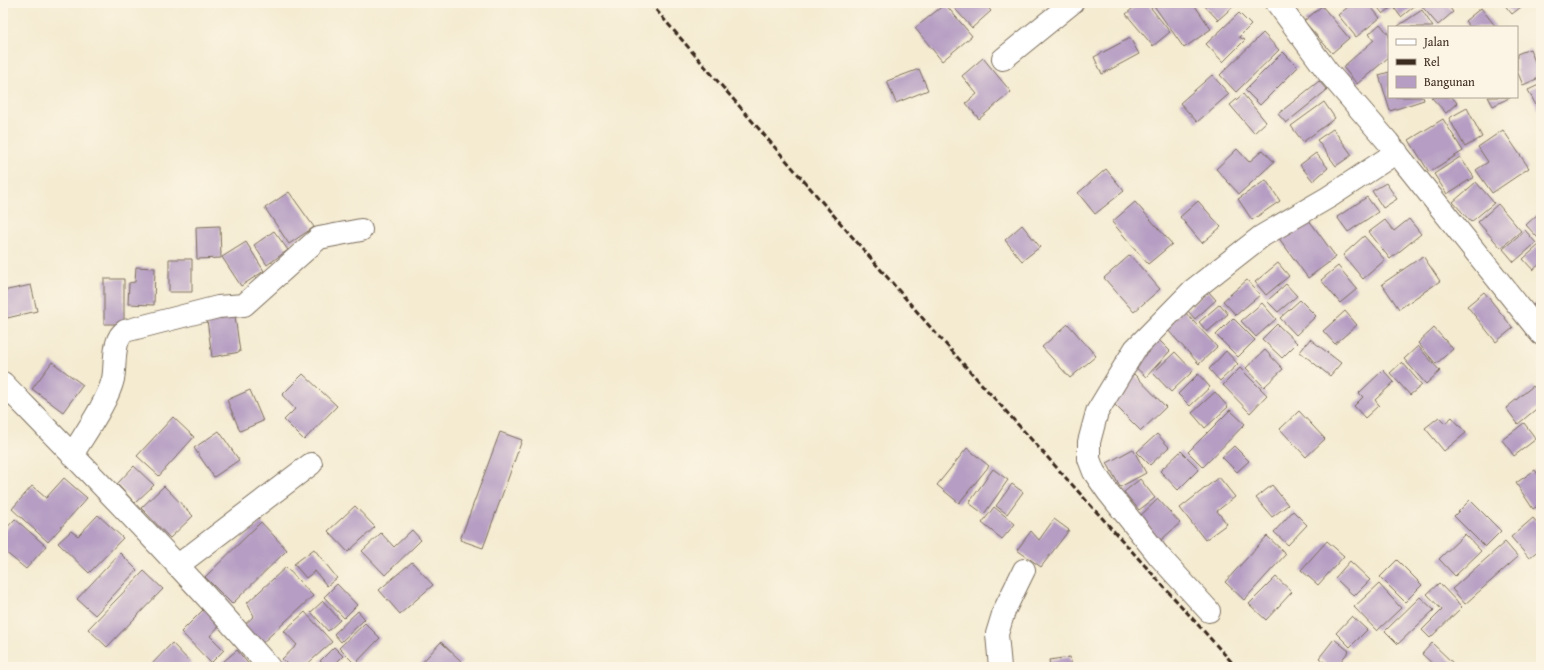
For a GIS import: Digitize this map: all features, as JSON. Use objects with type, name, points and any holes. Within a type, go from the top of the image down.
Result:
[{"type":"street","points":[[1003,59],[1072,3]]},
{"type":"street","points":[[1277,3],[1327,71],[1397,152],[1541,334]]},
{"type":"street","points":[[1209,611],[1159,556],[1094,472],[1089,459],[1090,442],[1097,412],[1135,348],[1193,290],[1262,236],[1329,197],[1397,152]]},
{"type":"street","points":[[72,455],[108,394],[113,378],[117,341],[122,333],[218,308],[244,305],[319,238],[361,230]]},
{"type":"street","points":[[3,383],[178,566],[269,667]]},
{"type":"street","points":[[178,566],[311,464]]},
{"type":"street","points":[[1000,667],[997,634],[1004,611],[1024,570]]},
{"type":"building","points":[[950,3],[984,3],[991,11],[972,28]]},
{"type":"building","points":[[1139,3],[1147,3],[1170,32],[1153,46],[1126,14]]},
{"type":"building","points":[[1152,3],[1193,3],[1211,29],[1184,48]]},
{"type":"building","points":[[1202,3],[1233,3],[1235,5],[1218,20]]},
{"type":"building","points":[[1353,3],[1368,3],[1380,18],[1356,37],[1338,15]]},
{"type":"building","points":[[1374,3],[1417,4],[1401,17],[1393,6],[1383,14]]},
{"type":"building","points":[[1419,3],[1446,3],[1453,12],[1438,25]]},
{"type":"building","points":[[1503,3],[1526,3],[1512,14]]},
{"type":"building","points":[[945,4],[972,36],[942,61],[915,28]]},
{"type":"building","points":[[1322,6],[1349,38],[1332,53],[1304,21]]},
{"type":"building","points":[[1481,8],[1495,26],[1469,26],[1465,21]]},
{"type":"building","points":[[1422,10],[1432,26],[1398,26]]},
{"type":"building","points":[[1239,13],[1251,25],[1239,37],[1245,40],[1223,62],[1206,44]]},
{"type":"building","points":[[1380,24],[1388,34],[1388,58],[1357,84],[1343,67],[1374,40],[1369,34]]},
{"type":"building","points":[[1263,33],[1279,50],[1236,92],[1220,75]]},
{"type":"building","points":[[1130,38],[1139,54],[1102,74],[1094,57]]},
{"type":"building","points":[[1530,49],[1541,77],[1523,85],[1518,73],[1518,54]]},
{"type":"building","points":[[1283,52],[1298,67],[1260,105],[1245,90]]},
{"type":"building","points":[[983,58],[1011,92],[979,119],[966,103],[977,94],[962,76]]},
{"type":"building","points":[[919,69],[928,90],[896,103],[887,81]]},
{"type":"building","points":[[1388,72],[1388,98],[1423,98],[1424,100],[1390,111],[1379,75]]},
{"type":"building","points":[[1212,75],[1229,94],[1197,122],[1180,103]]},
{"type":"building","points":[[1319,81],[1327,90],[1286,123],[1278,114]]},
{"type":"building","points":[[1541,84],[1541,107],[1538,109],[1528,90]]},
{"type":"building","points":[[1243,94],[1266,122],[1254,133],[1230,105]]},
{"type":"building","points":[[1432,98],[1453,98],[1457,103],[1446,113]]},
{"type":"building","points":[[1489,98],[1509,98],[1493,106]]},
{"type":"building","points":[[1324,102],[1335,118],[1303,142],[1291,126]]},
{"type":"building","points":[[1467,108],[1482,137],[1465,147],[1449,118]]},
{"type":"building","points":[[1443,119],[1463,151],[1429,172],[1409,140]]},
{"type":"building","points":[[1333,129],[1352,155],[1336,166],[1317,140]]},
{"type":"building","points":[[1503,130],[1529,168],[1492,193],[1476,170],[1488,162],[1478,147]]},
{"type":"building","points":[[1237,149],[1249,162],[1263,150],[1274,162],[1239,194],[1216,169]]},
{"type":"building","points":[[1316,153],[1328,168],[1313,181],[1300,165]]},
{"type":"building","points":[[1460,157],[1474,177],[1447,194],[1434,174]]},
{"type":"building","points":[[1106,169],[1124,191],[1095,214],[1078,193]]},
{"type":"building","points":[[1266,180],[1280,201],[1252,220],[1238,199]]},
{"type":"building","points":[[1476,182],[1494,203],[1471,222],[1453,202]]},
{"type":"building","points":[[1386,183],[1397,199],[1383,208],[1372,191]]},
{"type":"building","points":[[289,192],[314,227],[289,244],[265,208]]},
{"type":"building","points":[[1367,197],[1378,212],[1348,232],[1337,217]]},
{"type":"building","points":[[1198,201],[1221,227],[1202,243],[1180,217]]},
{"type":"building","points":[[1135,202],[1172,244],[1148,264],[1112,222]]},
{"type":"building","points":[[1498,204],[1521,231],[1501,248],[1478,222]]},
{"type":"building","points":[[1541,211],[1541,235],[1538,238],[1526,225]]},
{"type":"building","points":[[1306,216],[1336,257],[1308,278],[1278,237]]},
{"type":"building","points":[[1409,219],[1421,234],[1390,259],[1369,232],[1385,220],[1394,231]]},
{"type":"building","points":[[1022,225],[1040,247],[1022,261],[1005,240]]},
{"type":"building","points":[[220,226],[221,258],[197,259],[196,227]]},
{"type":"building","points":[[1525,230],[1536,243],[1514,262],[1503,249]]},
{"type":"building","points":[[274,231],[288,250],[267,265],[254,245]]},
{"type":"building","points":[[1364,236],[1385,260],[1363,279],[1343,255]]},
{"type":"building","points":[[246,242],[264,271],[241,286],[222,257]]},
{"type":"building","points":[[1539,245],[1541,247],[1541,263],[1533,270],[1523,259]]},
{"type":"building","points":[[1130,255],[1160,289],[1134,312],[1104,278]]},
{"type":"building","points":[[1423,256],[1440,281],[1399,309],[1382,284]]},
{"type":"building","points":[[169,259],[192,259],[192,292],[169,292]]},
{"type":"building","points":[[1278,263],[1289,276],[1266,295],[1255,282]]},
{"type":"building","points":[[1338,266],[1357,289],[1340,303],[1321,280]]},
{"type":"building","points":[[136,267],[155,268],[154,305],[128,304],[129,283],[135,282]]},
{"type":"building","points":[[104,279],[124,279],[124,324],[104,324]]},
{"type":"building","points":[[1247,280],[1260,295],[1236,315],[1223,301]]},
{"type":"building","points":[[1286,284],[1297,296],[1278,312],[1267,301]]},
{"type":"building","points":[[31,285],[37,311],[3,319],[3,291]]},
{"type":"building","points":[[1208,291],[1216,300],[1195,319],[1187,310]]},
{"type":"building","points":[[1484,292],[1513,328],[1496,342],[1467,306]]},
{"type":"building","points":[[1541,299],[1541,316],[1533,305]]},
{"type":"building","points":[[1300,300],[1316,316],[1296,335],[1280,318]]},
{"type":"building","points":[[1262,303],[1276,319],[1256,337],[1241,321]]},
{"type":"building","points":[[1220,304],[1228,314],[1207,332],[1199,322]]},
{"type":"building","points":[[1183,310],[1217,347],[1199,364],[1165,327]]},
{"type":"building","points":[[1345,311],[1357,325],[1335,344],[1323,331]]},
{"type":"building","points":[[235,316],[240,352],[212,357],[207,320]]},
{"type":"building","points":[[1233,318],[1255,340],[1238,357],[1216,335]]},
{"type":"building","points":[[1068,324],[1096,356],[1070,378],[1042,347]]},
{"type":"building","points":[[1277,324],[1297,343],[1282,358],[1262,339]]},
{"type":"building","points":[[1434,328],[1453,349],[1436,364],[1418,343]]},
{"type":"building","points":[[1156,337],[1170,351],[1146,377],[1131,363]]},
{"type":"building","points":[[1310,339],[1341,363],[1330,376],[1300,352]]},
{"type":"building","points":[[1418,346],[1440,371],[1426,384],[1404,359]]},
{"type":"building","points":[[1265,350],[1283,369],[1264,387],[1246,368]]},
{"type":"building","points":[[1226,351],[1238,364],[1220,381],[1209,369]]},
{"type":"building","points":[[1175,352],[1193,371],[1171,392],[1153,373]]},
{"type":"building","points":[[52,362],[83,385],[63,412],[32,389]]},
{"type":"building","points":[[1402,362],[1422,385],[1410,395],[1390,373]]},
{"type":"building","points":[[1240,368],[1267,395],[1250,413],[1223,385]]},
{"type":"building","points":[[1383,370],[1394,382],[1375,400],[1379,405],[1365,418],[1354,406],[1363,397],[1359,393]]},
{"type":"building","points":[[303,374],[337,406],[304,440],[284,420],[295,409],[282,395]]},
{"type":"building","points":[[1134,374],[1166,407],[1141,431],[1109,399]]},
{"type":"building","points":[[1198,374],[1210,387],[1190,406],[1178,394]]},
{"type":"building","points":[[1533,386],[1541,396],[1541,405],[1518,424],[1506,408]]},
{"type":"building","points":[[250,390],[263,421],[240,431],[227,400]]},
{"type":"building","points":[[1215,392],[1228,407],[1205,428],[1192,413]]},
{"type":"building","points":[[1230,410],[1245,424],[1203,467],[1188,452]]},
{"type":"building","points":[[1299,411],[1325,439],[1306,457],[1280,429]]},
{"type":"building","points":[[173,417],[194,437],[159,476],[137,456]]},
{"type":"building","points":[[1439,417],[1445,423],[1452,417],[1466,433],[1444,451],[1425,428]]},
{"type":"building","points":[[1524,423],[1536,439],[1514,456],[1502,440]]},
{"type":"building","points":[[219,431],[239,460],[214,477],[194,448]]},
{"type":"building","points":[[500,432],[522,440],[483,548],[460,540]]},
{"type":"building","points":[[1157,434],[1169,447],[1150,465],[1137,452]]},
{"type":"building","points":[[1234,446],[1249,461],[1237,472],[1222,457]]},
{"type":"building","points":[[967,448],[989,466],[959,503],[937,485]]},
{"type":"building","points":[[1133,449],[1146,473],[1120,487],[1107,463]]},
{"type":"building","points":[[1181,451],[1199,469],[1178,490],[1160,471]]},
{"type":"building","points":[[134,466],[154,485],[135,503],[117,484]]},
{"type":"building","points":[[993,469],[1008,480],[984,514],[969,503]]},
{"type":"building","points":[[1535,470],[1541,479],[1541,504],[1533,509],[1516,483]]},
{"type":"building","points":[[1219,477],[1235,497],[1217,511],[1227,524],[1205,540],[1180,508]]},
{"type":"building","points":[[64,478],[87,498],[48,542],[12,509],[32,486],[46,498]]},
{"type":"building","points":[[1140,479],[1155,498],[1139,510],[1124,492]]},
{"type":"building","points":[[1012,484],[1023,492],[1007,514],[996,506]]},
{"type":"building","points":[[1272,485],[1288,505],[1272,517],[1256,498]]},
{"type":"building","points":[[164,486],[193,516],[170,538],[141,508]]},
{"type":"building","points":[[1158,499],[1180,523],[1160,541],[1138,518]]},
{"type":"building","points":[[1470,500],[1501,531],[1485,547],[1454,516]]},
{"type":"building","points":[[355,506],[375,527],[348,552],[328,531]]},
{"type":"building","points":[[994,507],[1015,524],[1002,539],[982,523]]},
{"type":"building","points":[[1293,511],[1307,525],[1288,545],[1274,532]]},
{"type":"building","points":[[98,515],[123,538],[89,573],[58,543],[71,531],[78,536]]},
{"type":"building","points":[[1533,518],[1541,527],[1541,548],[1529,558],[1511,537]]},
{"type":"building","points":[[15,519],[46,546],[26,569],[3,550],[3,532]]},
{"type":"building","points":[[1054,519],[1069,530],[1041,567],[1017,550],[1031,531],[1039,540]]},
{"type":"building","points":[[261,522],[287,550],[232,604],[205,577]]},
{"type":"building","points":[[412,530],[421,540],[385,575],[362,551],[381,533],[394,547]]},
{"type":"building","points":[[1465,534],[1481,551],[1455,576],[1439,559]]},
{"type":"building","points":[[1267,536],[1286,554],[1244,600],[1225,582]]},
{"type":"building","points":[[1327,541],[1344,556],[1318,585],[1301,570]]},
{"type":"building","points":[[1505,542],[1518,557],[1465,604],[1452,589]]},
{"type":"building","points":[[314,549],[337,578],[327,586],[315,571],[306,578],[294,564]]},
{"type":"building","points":[[120,553],[137,570],[95,615],[77,599]]},
{"type":"building","points":[[1397,560],[1422,585],[1405,602],[1380,577]]},
{"type":"building","points":[[1350,561],[1370,580],[1354,596],[1335,578]]},
{"type":"building","points":[[412,562],[433,585],[400,614],[379,590]]},
{"type":"building","points":[[286,567],[313,596],[259,646],[242,627],[254,616],[247,603]]},
{"type":"building","points":[[144,571],[163,589],[107,647],[88,629]]},
{"type":"building","points":[[1276,577],[1292,592],[1266,620],[1249,604]]},
{"type":"building","points":[[1439,583],[1462,607],[1430,638],[1422,630],[1442,610],[1427,594]]},
{"type":"building","points":[[337,584],[357,605],[344,618],[324,597]]},
{"type":"building","points":[[1379,584],[1401,608],[1377,631],[1354,607]]},
{"type":"building","points":[[1420,597],[1434,610],[1398,644],[1385,631]]},
{"type":"building","points":[[323,601],[340,620],[328,631],[311,612]]},
{"type":"building","points":[[205,608],[221,624],[210,636],[224,650],[211,663],[181,632]]},
{"type":"building","points":[[358,611],[365,619],[341,642],[334,634]]},
{"type":"building","points":[[305,612],[332,642],[304,667],[290,667],[282,659],[297,645],[284,631]]},
{"type":"building","points":[[1352,616],[1367,630],[1350,647],[1336,633]]},
{"type":"building","points":[[365,623],[380,638],[355,664],[339,648]]},
{"type":"building","points":[[1334,639],[1349,651],[1336,667],[1331,667],[1319,658]]},
{"type":"building","points":[[441,642],[462,662],[458,667],[418,667]]},
{"type":"building","points":[[172,643],[191,663],[187,667],[149,667]]},
{"type":"building","points":[[1432,643],[1455,665],[1453,667],[1436,667],[1422,654]]},
{"type":"building","points":[[334,647],[343,656],[332,667],[327,667],[320,661]]},
{"type":"building","points":[[237,650],[251,667],[217,667]]},
{"type":"building","points":[[1070,657],[1072,667],[1050,667],[1049,660]]},
{"type":"railway","points":[[650,3],[932,329],[1236,667]]}]
